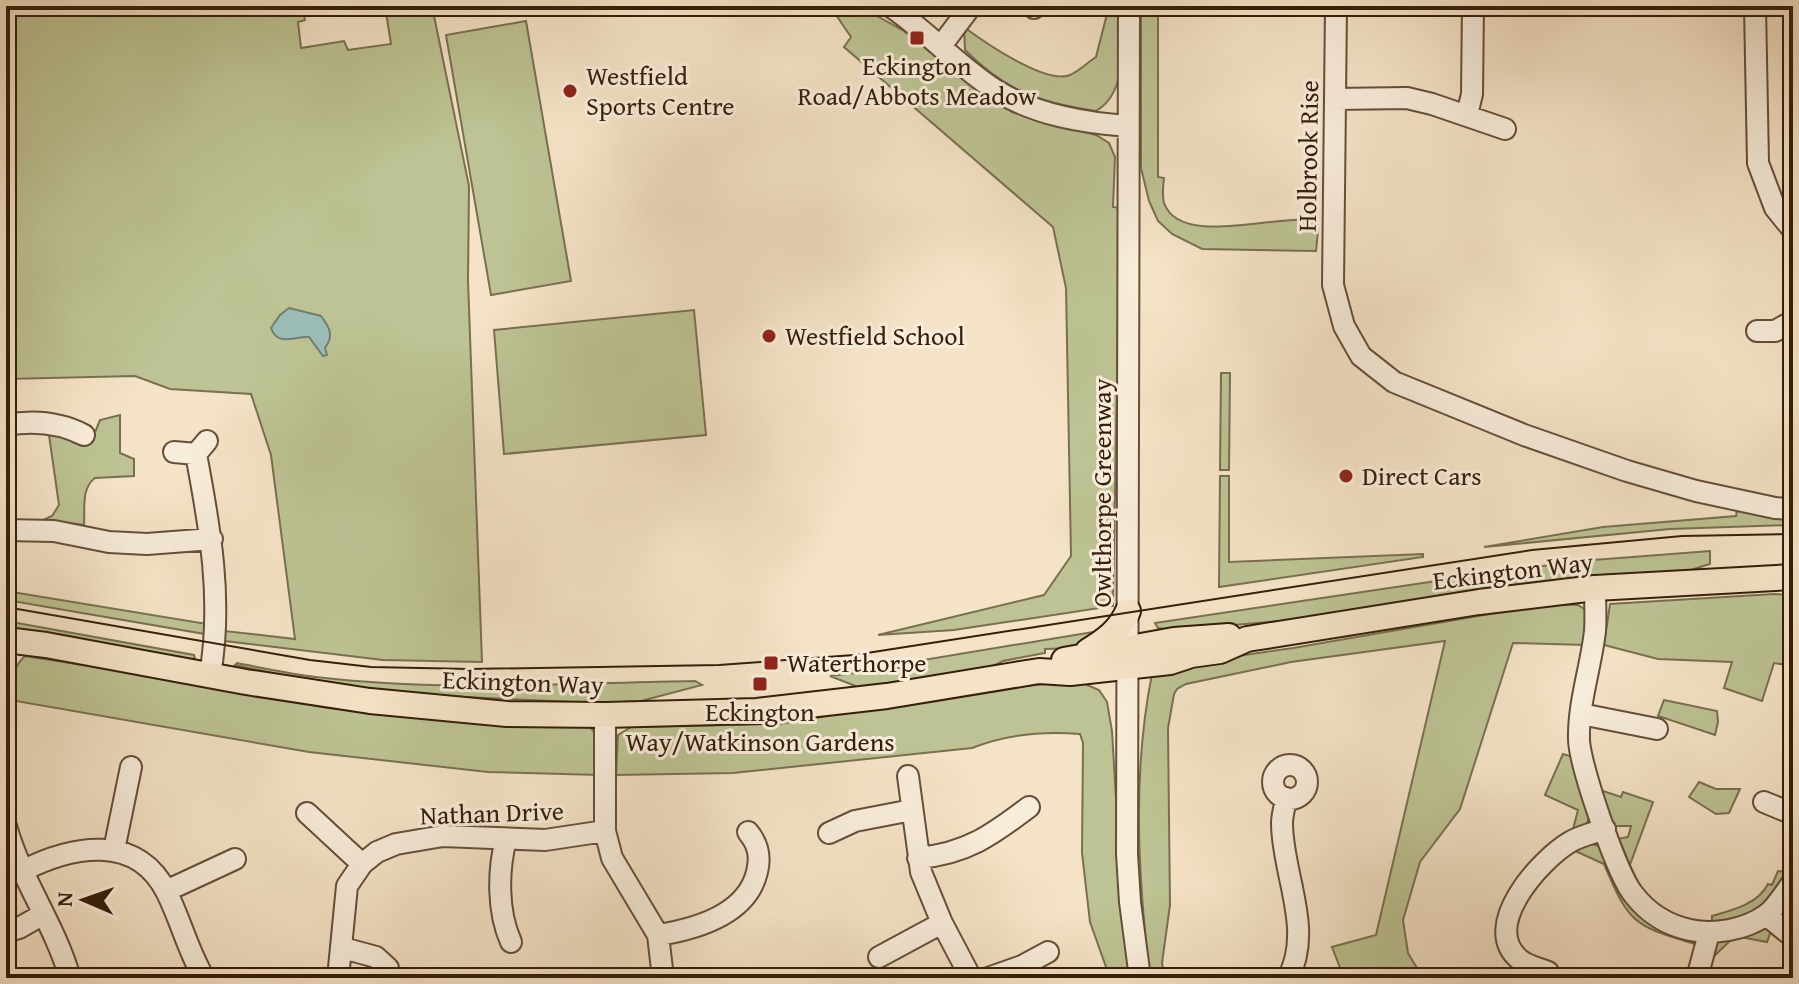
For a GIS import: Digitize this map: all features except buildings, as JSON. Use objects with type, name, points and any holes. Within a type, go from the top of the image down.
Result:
[{"type":"main road","name":"Eckington Way","points":[[1131,641],[1170,662],[1220,651],[1247,639],[1479,602],[1684,581],[1792,578]]},
{"type":"main road","points":[[1079,657],[1109,637],[1124,621],[1131,641]]},
{"type":"main road","name":"Eckington Way","points":[[6,640],[370,701],[507,714],[605,715],[786,708],[895,695],[1039,671],[1131,641],[1221,635],[1247,639]]},
{"type":"main road","name":"Eckington Way","points":[[1039,671],[1070,673],[1131,641]]},
{"type":"street","points":[[890,6],[998,91],[1069,119],[1128,126]]},
{"type":"street","points":[[941,46],[971,6]]},
{"type":"street","name":"Owlthorpe Greenway","points":[[1129,6],[1131,641],[1127,854],[1140,978]]},
{"type":"street","name":"Holbrook Rise","points":[[1336,6],[1333,285],[1337,306],[1361,356],[1394,382],[1524,435],[1696,491],[1793,509]]},
{"type":"street","points":[[1467,115],[1472,94],[1473,6]]},
{"type":"street","points":[[1755,6],[1758,163],[1775,208],[1793,230]]},
{"type":"street","points":[[1335,99],[1407,98],[1505,129]]},
{"type":"street","points":[[1757,331],[1775,331],[1793,321]]},
{"type":"street","points":[[6,425],[39,422],[60,425],[84,435]]},
{"type":"street","points":[[174,452],[202,447],[212,539],[217,635],[210,675]]},
{"type":"street","points":[[6,530],[54,531],[109,542],[147,544],[212,539]]},
{"type":"street","points":[[1595,588],[1595,629],[1581,714],[1581,752],[1605,829],[1632,893],[1647,910],[1665,922],[1687,930],[1709,933],[1734,929],[1766,915],[1793,882]]},
{"type":"street","points":[[1581,714],[1657,729]]},
{"type":"street","points":[[605,715],[605,831],[612,858],[658,935],[663,978]]},
{"type":"street","points":[[114,850],[131,767]]},
{"type":"street","points":[[908,776],[918,858],[927,890],[971,978]]},
{"type":"street","points":[[1286,798],[1282,823],[1299,937],[1295,964],[1288,978]]},
{"type":"street","points":[[1764,802],[1793,814]]},
{"type":"street","points":[[918,858],[941,856],[968,848],[1012,828],[1029,807]]},
{"type":"street","points":[[829,833],[851,814],[912,810]]},
{"type":"street","points":[[307,813],[362,864],[347,886],[338,978]]},
{"type":"street","points":[[6,826],[22,871],[53,934],[70,978]]},
{"type":"street","points":[[1548,972],[1521,961],[1513,953],[1507,937],[1509,913],[1521,891],[1561,849],[1576,839],[1605,829]]},
{"type":"street","name":"Nathan Drive","points":[[362,864],[377,852],[417,839],[443,836],[545,840],[605,831]]},
{"type":"street","points":[[658,935],[702,924],[742,900],[753,886],[758,869],[756,842],[748,832]]},
{"type":"street","points":[[506,839],[501,890],[506,930],[511,942]]},
{"type":"street","points":[[22,871],[76,852],[114,850],[131,856],[144,865],[166,891],[204,978]]},
{"type":"street","points":[[166,891],[235,859]]},
{"type":"street","points":[[6,932],[42,915]]},
{"type":"street","points":[[1766,915],[1793,937]]},
{"type":"street","points":[[879,957],[906,951],[942,923]]},
{"type":"street","points":[[1697,978],[1709,933]]},
{"type":"street","points":[[343,948],[376,957],[388,968]]},
{"type":"street","points":[[988,978],[1027,972],[1048,952]]},
{"type":"green space","points":[[68,6],[302,6],[305,20],[298,22],[301,48],[344,41],[348,50],[391,44],[385,6],[432,6],[469,186],[468,281],[482,662],[383,660],[225,641],[225,631],[295,639],[271,455],[251,394],[170,389],[135,376],[6,379],[6,12]]},
{"type":"green space","points":[[830,6],[859,6],[904,31],[1012,112],[1096,135],[1109,143],[1115,157],[1113,207],[1120,208],[1113,606],[954,630],[878,635],[1044,595],[1071,556],[1066,288],[1053,227],[844,47],[851,37]]},
{"type":"green space","points":[[1109,6],[1120,6],[1121,64],[1114,91],[1096,111],[1057,104],[1024,93],[995,76],[965,50],[964,27],[1031,68],[1046,74],[1070,75],[1096,57]]},
{"type":"green space","points":[[1141,6],[1158,6],[1158,177],[1164,178],[1164,203],[1174,216],[1189,224],[1209,227],[1313,220],[1318,231],[1316,251],[1202,249],[1172,234],[1158,221],[1149,201],[1141,168]]},
{"type":"green space","points":[[526,21],[571,281],[491,295],[446,35]]},
{"type":"green space","points":[[694,310],[706,435],[504,454],[494,330]]},
{"type":"green space","points":[[1221,373],[1230,373],[1229,470],[1220,470]]},
{"type":"green space","points":[[120,415],[120,453],[134,459],[134,476],[95,478],[88,487],[85,499],[84,525],[43,520],[52,516],[59,505],[48,428],[65,429],[91,442],[100,420]]},
{"type":"green space","points":[[1220,476],[1229,476],[1229,562],[1423,554],[1423,557],[1219,587]]},
{"type":"green space","points":[[1737,510],[1791,519],[1791,525],[1670,529],[1484,547],[1603,527],[1736,516]]},
{"type":"green space","points":[[1710,551],[1710,564],[1684,572],[1304,619],[1173,630],[1158,628],[1155,623],[1517,569]]},
{"type":"green space","points":[[6,591],[207,624],[205,634],[6,600]]},
{"type":"green space","points":[[1793,595],[1793,666],[1774,663],[1762,701],[1724,688],[1732,662],[1658,659],[1604,645],[1610,604]]},
{"type":"green space","points":[[1548,604],[1578,605],[1586,610],[1586,645],[1513,643],[1460,809],[1420,862],[1403,920],[1408,953],[1423,978],[1344,978],[1332,947],[1376,935],[1445,641],[1291,662],[1186,684],[1177,689],[1168,728],[1170,905],[1162,963],[1165,978],[1150,978],[1142,902],[1139,788],[1152,674],[1163,667]]},
{"type":"green space","points":[[6,621],[194,655],[195,658],[186,660],[69,636],[6,627]]},
{"type":"green space","points":[[1099,631],[1080,648],[1045,649],[1045,653],[1003,661],[977,674],[868,691],[830,676],[905,667],[905,663]]},
{"type":"green space","points":[[25,656],[192,682],[328,708],[446,718],[587,724],[599,737],[599,775],[488,772],[309,752],[10,700],[14,671]]},
{"type":"green space","points":[[235,665],[286,673],[363,682],[506,685],[695,681],[702,685],[641,701],[597,703],[418,695],[313,682]]},
{"type":"green space","points":[[1078,681],[1099,690],[1107,702],[1112,731],[1121,884],[1131,978],[1110,978],[1090,922],[1082,853],[1083,743],[1080,734],[1025,735],[972,748],[733,773],[616,775],[618,735],[631,727],[779,724],[991,689]]},
{"type":"green space","points":[[1664,700],[1717,711],[1715,735],[1658,716]]},
{"type":"green space","points":[[1563,754],[1573,757],[1590,812],[1587,825],[1572,833],[1578,810],[1545,795]]},
{"type":"green space","points":[[1699,782],[1716,789],[1740,789],[1729,813],[1716,814],[1689,797]]},
{"type":"green space","points":[[1600,790],[1621,797],[1623,792],[1653,802],[1628,870],[1618,839],[1628,837],[1631,826],[1612,826]]},
{"type":"green space","points":[[1589,843],[1602,847],[1619,886],[1695,944],[1658,932],[1636,920],[1620,900],[1604,864],[1573,850]]},
{"type":"green space","points":[[1793,850],[1793,910],[1788,924],[1772,928],[1767,942],[1735,936],[1710,960],[1712,916],[1758,897],[1768,884],[1772,885],[1778,871],[1786,872]]},
{"type":"water","points":[[289,308],[321,316],[330,332],[325,348],[327,355],[323,356],[309,337],[282,339],[274,334],[271,328]]},
{"type":"tram line","points":[[6,607],[310,660],[371,667],[470,669],[719,665],[854,655],[1532,550],[1682,536],[1793,534]]},
{"type":"place","name":"Eckington Road/Abbots Meadow","points":[[917,38]]},
{"type":"place","name":"Westfield Sports Centre","points":[[570,91]]},
{"type":"place","name":"Westfield School","points":[[769,336]]},
{"type":"place","name":"Direct Cars","points":[[1346,476]]},
{"type":"place","name":"Waterthorpe","points":[[771,663]]},
{"type":"place","name":"Eckington Way/Watkinson Gardens","points":[[760,684]]}]
